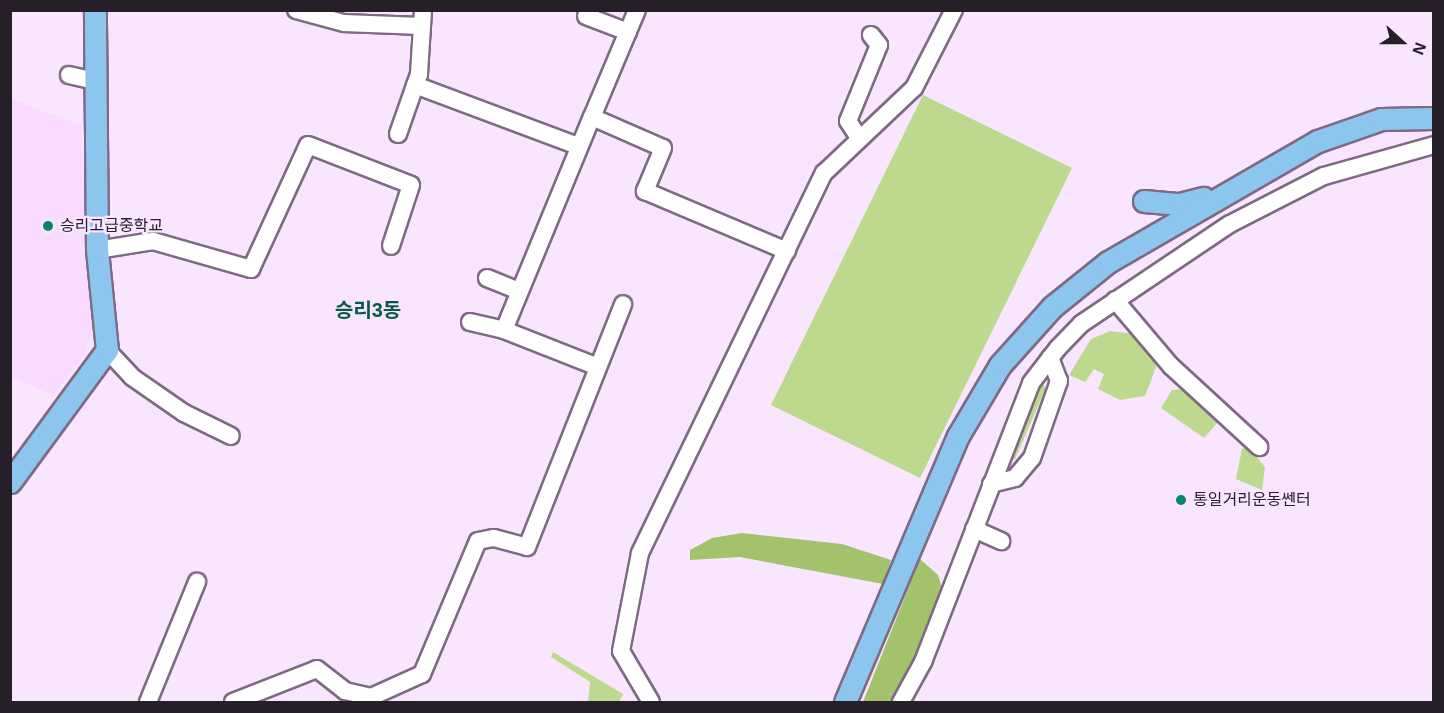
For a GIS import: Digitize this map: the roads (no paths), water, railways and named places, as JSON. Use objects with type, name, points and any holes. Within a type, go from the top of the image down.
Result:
[{"type":"main road","points":[[10,482],[107,350],[98,250],[94,81],[95,10]]},
{"type":"main road","points":[[845,702],[957,435],[1024,336],[1108,262],[1226,189],[1346,127],[1400,117],[1434,118]]},
{"type":"main road","points":[[1144,201],[1179,204],[1226,189]]},
{"type":"street","points":[[296,10],[344,23],[422,18],[415,85],[398,134]]},
{"type":"street","points":[[504,330],[578,146],[637,10]]},
{"type":"street","points":[[651,702],[621,651],[640,553],[824,173],[914,88],[954,10]]},
{"type":"street","points":[[586,16],[628,32]]},
{"type":"street","points":[[860,138],[848,121],[879,45],[871,35]]},
{"type":"street","points":[[69,75],[94,81]]},
{"type":"street","points":[[415,85],[578,146]]},
{"type":"street","points":[[592,117],[663,148],[645,191],[787,251]]},
{"type":"street","points":[[901,702],[923,662],[1031,383],[1081,324],[1230,224],[1324,176],[1434,145]]},
{"type":"street","points":[[98,250],[153,241],[251,269],[308,146],[411,185],[391,246]]},
{"type":"street","points":[[487,278],[519,291]]},
{"type":"street","points":[[1115,300],[1171,366],[1259,447]]},
{"type":"street","points":[[233,702],[317,669],[345,691],[371,697],[422,674],[478,541],[494,538],[526,547],[623,304]]},
{"type":"street","points":[[470,322],[504,330],[598,367]]},
{"type":"street","points":[[107,350],[158,395],[231,436]]},
{"type":"street","points":[[991,484],[1015,478],[1032,458],[1059,381],[1050,358]]},
{"type":"street","points":[[974,529],[1001,541]]},
{"type":"street","points":[[148,702],[197,582]]},
{"type":"place","name":"승리고급중학교","points":[[48,226]]},
{"type":"place","name":"통일거리운동쎈터","points":[[1181,500]]},
{"type":"district","name":"승리3동","points":[[368,310]]}]
